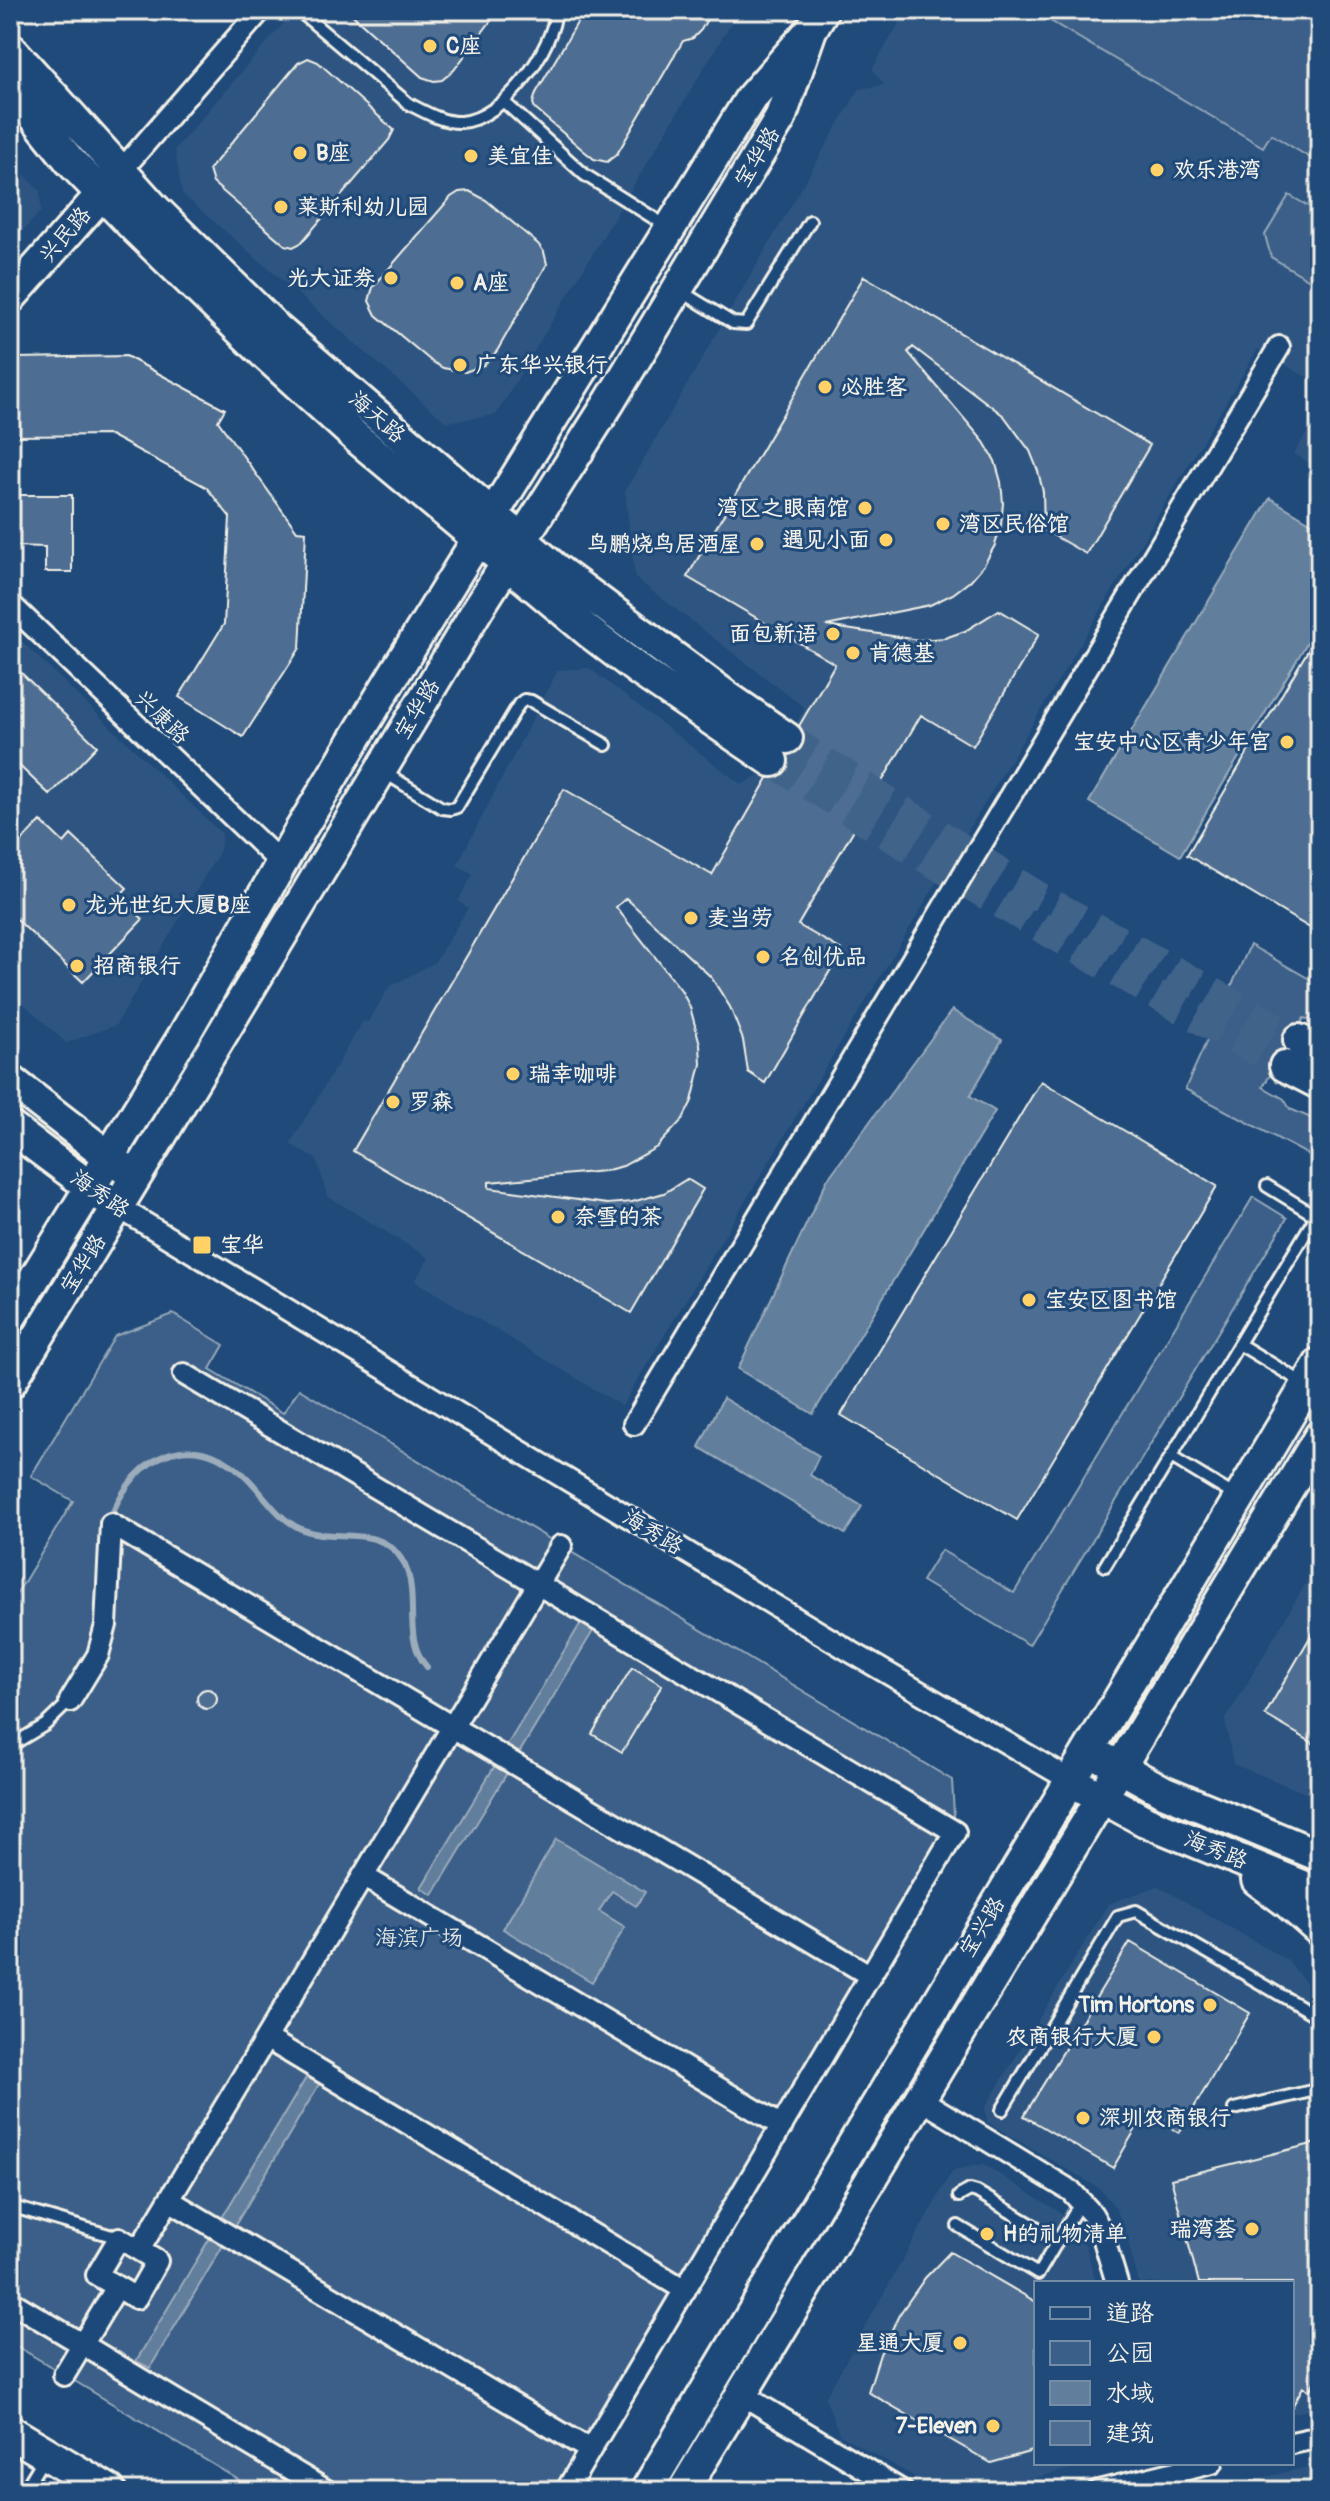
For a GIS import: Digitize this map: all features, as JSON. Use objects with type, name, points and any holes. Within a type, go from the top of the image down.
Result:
[{"type":"main road","name":"宝华路","points":[[10,1318],[216,980],[391,679],[750,99],[817,20]]},
{"type":"main road","name":"宝华路","points":[[13,1365],[137,1177],[479,607],[780,119],[817,20]]},
{"type":"main road","name":"海天路","points":[[10,48],[178,272],[268,357],[358,439],[515,553],[640,671],[780,750]]},
{"type":"main road","name":"海天路","points":[[10,86],[70,161],[111,183]]},
{"type":"main road","name":"兴民路","points":[[10,298],[111,183]]},
{"type":"main road","points":[[1301,1052],[1320,1084]]},
{"type":"main road","name":"海秀路","points":[[10,1080],[137,1177]]},
{"type":"main road","name":"海秀路","points":[[10,1127],[118,1207]]},
{"type":"main road","name":"宝兴路","points":[[646,2491],[1314,1374]]},
{"type":"main road","name":"宝兴路","points":[[683,2491],[1316,1451]]},
{"type":"main road","name":"海秀路","points":[[1088,1750],[1181,1799],[1320,1856]]},
{"type":"main road","name":"海秀路","points":[[1070,1780],[1145,1821],[1320,1893]]},
{"type":"main road","points":[[1206,1845],[1287,1902],[1320,1931]]},
{"type":"main road","points":[[10,2432],[109,2491]]},
{"type":"street","points":[[111,183],[261,10]]},
{"type":"street","points":[[634,1424],[1279,347]]},
{"type":"street","name":"兴康路","points":[[10,604],[282,864]]},
{"type":"street","name":"海秀路","points":[[118,1207],[510,1447],[1070,1780]]},
{"type":"street","points":[[184,1374],[955,1832],[566,2491]]},
{"type":"street","points":[[70,1701],[98,1655],[106,1625],[111,1524],[871,1976]]},
{"type":"street","points":[[139,2250],[561,1546]]},
{"type":"street","points":[[363,1876],[782,2126]]},
{"type":"street","points":[[266,2038],[685,2290]]},
{"type":"street","points":[[920,2099],[1056,2180],[1081,2201],[1101,2230],[1116,2281]]},
{"type":"street","points":[[169,2200],[590,2450]]},
{"type":"street","points":[[119,2238],[157,2261],[136,2298],[97,2275],[119,2238]]},
{"type":"street","points":[[64,2375],[117,2287]]},
{"type":"street","points":[[10,2301],[327,2491]]},
{"type":"street","points":[[741,2394],[902,2491]]},
{"type":"street","points":[[1294,2443],[1320,2437]]},
{"type":"street","points":[[1098,2491],[1166,2468],[1194,2465]]},
{"type":"lane","points":[[298,10],[383,84],[427,113],[459,122],[476,119],[504,102],[551,35],[556,10]]},
{"type":"lane","points":[[504,102],[585,175],[670,228]]},
{"type":"lane","points":[[677,289],[733,323],[746,324],[810,221]]},
{"type":"lane","points":[[380,770],[442,808],[457,807],[524,700],[531,701],[606,745]]},
{"type":"lane","points":[[1105,1566],[1316,1216],[1267,1186]]},
{"type":"lane","points":[[1239,1344],[1314,1374]]},
{"type":"lane","points":[[1171,1457],[1239,1498]]},
{"type":"lane","points":[[10,1746],[45,1725],[70,1701]]},
{"type":"lane","points":[[1002,2110],[1118,1916],[1136,1911],[1315,2015],[1320,2036]]},
{"type":"lane","points":[[1234,2109],[1320,2089]]},
{"type":"lane","points":[[959,2196],[970,2190],[977,2192],[1058,2240]]},
{"type":"lane","points":[[958,2226],[1038,2274],[1081,2201]]},
{"type":"lane","points":[[10,2206],[119,2238]]},
{"type":"lane","points":[[24,2491],[46,2455]]},
{"type":"shaded area","points":[[295,10],[739,10],[496,415],[446,422],[182,194],[175,149]]},
{"type":"shaded area","points":[[907,10],[1320,10],[1320,385],[1258,349],[622,1406],[415,1281],[429,1258],[327,1196],[317,1160],[290,1144],[363,1021],[368,1022],[389,987],[435,962],[468,908],[458,901],[473,874],[457,865],[558,670],[589,668],[742,785],[758,775],[765,778],[805,708],[635,578],[625,491],[859,89],[884,85],[872,69]]},
{"type":"shaded area","points":[[10,159],[40,191],[41,211],[10,245]]},
{"type":"shaded area","points":[[1320,411],[1320,469],[1294,454]]},
{"type":"shaded area","points":[[10,630],[222,834],[220,851],[116,1025],[66,1043],[10,991]]},
{"type":"shaded area","points":[[1320,1559],[1320,1799],[1233,1764],[1225,1721]]},
{"type":"shaded area","points":[[1158,1886],[1287,1960],[1320,2000],[1320,2407],[1294,2414],[1294,2281],[1138,2281],[1124,2227],[1115,2207],[1099,2188],[987,2122],[985,2108],[1108,1904]]},
{"type":"shaded area","points":[[983,2164],[1069,2218],[1086,2246],[1095,2281],[1034,2281],[1034,2465],[1086,2465],[982,2491],[938,2490],[840,2435],[825,2398],[953,2170]]},
{"type":"shaded area","points":[[1320,2464],[1320,2491],[1207,2491]]},
{"type":"green space","points":[[1032,10],[1320,10],[1320,164],[1271,134],[1263,147]]},
{"type":"green space","points":[[1289,195],[1320,213],[1320,286],[1271,257],[1265,235]]},
{"type":"green space","points":[[1250,945],[1320,985],[1320,1022],[1304,1018],[1263,1087],[1284,1099],[1290,1109],[1320,1122],[1320,1161],[1185,1089]]},
{"type":"green space","points":[[1253,1197],[1287,1218],[1029,1645],[922,1581],[941,1550],[1014,1593]]},
{"type":"green space","name":"海滨广场","points":[[173,1314],[224,1345],[210,1369],[283,1413],[299,1389],[952,1780],[955,1832],[566,2491],[257,2491],[10,2342],[10,1605],[73,1501],[31,1476],[115,1336]]},
{"type":"water","points":[[1270,498],[1320,528],[1320,621],[1180,856],[1089,802]]},
{"type":"water","points":[[952,1010],[1002,1040],[970,1096],[995,1111],[813,1414],[738,1369],[827,1180]]},
{"type":"water","points":[[723,1398],[819,1456],[810,1475],[862,1506],[845,1534],[699,1447]]},
{"type":"water","points":[[585,1616],[598,1623],[433,1895],[421,1888]]},
{"type":"water","points":[[556,1839],[645,1892],[636,1906],[612,1891],[599,1911],[625,1927],[592,1982],[503,1929]]},
{"type":"water","points":[[312,2068],[324,2076],[150,2368],[136,2361]]},
{"type":"building","name":"C座","points":[[347,10],[499,10],[454,70],[442,80],[434,81],[422,77]]},
{"type":"building","points":[[580,10],[712,10],[701,30],[693,38],[683,41],[617,154],[607,162],[594,159],[535,109],[533,103],[577,23]]},
{"type":"building","name":"B座","points":[[308,58],[318,62],[394,130],[389,140],[301,243],[293,247],[285,245],[213,183],[209,170],[298,63]]},
{"type":"building","name":"A座","points":[[469,191],[486,200],[538,244],[547,264],[497,351],[484,365],[465,372],[443,368],[431,361],[376,315],[369,301],[373,287],[451,197]]},
{"type":"building","points":[[864,276],[1150,445],[1086,554],[1044,530],[1043,492],[1038,471],[1030,451],[1004,416],[913,347],[908,352],[984,442],[995,461],[1003,503],[1001,525],[984,565],[953,594],[930,605],[826,626],[919,640],[945,638],[965,631],[999,610],[1039,634],[973,746],[921,715],[798,925],[842,950],[765,1083],[748,1072],[743,1040],[730,1007],[711,977],[626,898],[616,907],[681,990],[690,1007],[700,1044],[701,1064],[692,1101],[683,1119],[657,1147],[623,1166],[604,1171],[489,1182],[489,1188],[607,1204],[632,1202],[664,1193],[687,1179],[703,1189],[631,1313],[353,1151],[564,789],[712,875],[768,778],[779,777],[786,772],[789,755],[802,748],[805,739],[799,726],[835,664],[687,577]]},
{"type":"building","points":[[126,356],[225,409],[218,421],[297,531],[306,532],[300,648],[243,737],[179,697],[224,624],[230,517],[206,487],[110,435],[18,436],[16,358]]},
{"type":"building","points":[[10,495],[72,495],[72,572],[45,572],[45,547],[12,546]]},
{"type":"building","name":"宝安中心区青少年宫","points":[[1320,630],[1320,934],[1187,855]]},
{"type":"building","points":[[10,662],[97,746],[50,795],[10,757]]},
{"type":"building","name":"龙光世纪大厦B座","points":[[41,821],[64,843],[71,835],[127,888],[119,896],[143,919],[83,982],[10,913],[10,853]]},
{"type":"building","name":"宝安区图书馆","points":[[1041,1081],[1217,1186],[1017,1520],[841,1415]]},
{"type":"building","points":[[1320,1620],[1320,1747],[1265,1715]]},
{"type":"building","points":[[632,1667],[662,1685],[622,1752],[592,1734]]},
{"type":"building","points":[[207,1689],[214,1692],[217,1699],[214,1706],[207,1709],[200,1706],[197,1699],[200,1692]]},
{"type":"building","name":"农商银行大厦","points":[[1130,1942],[1250,2013],[1179,2133],[1145,2113],[1113,2168],[1024,2116]]},
{"type":"building","name":"瑞湾荟","points":[[1320,2142],[1320,2372],[1309,2391],[1303,2387],[1294,2403],[1294,2281],[1198,2281],[1171,2179]]},
{"type":"building","name":"星通大厦","points":[[950,2252],[1034,2301],[1034,2451],[991,2463],[868,2392],[880,2354],[899,2315],[925,2278]]},
{"type":"waterway","points":[[112,1514],[135,1477],[149,1464],[166,1455],[183,1451],[202,1452],[222,1459],[242,1473],[282,1517],[299,1528],[324,1534],[376,1539],[397,1553],[410,1581],[414,1640],[427,1667]]},
{"type":"tunnel","points":[[787,738],[1034,894],[1299,1040]]},
{"type":"tunnel","points":[[772,761],[1026,918],[1285,1066]]},
{"type":"place","name":"C座","points":[[430,46]]},
{"type":"place","name":"B座","points":[[300,153]]},
{"type":"place","name":"美宜佳","points":[[471,156]]},
{"type":"place","name":"欢乐港湾","points":[[1157,170]]},
{"type":"place","name":"莱斯利幼儿园","points":[[281,207]]},
{"type":"place","name":"光大证券","points":[[391,278]]},
{"type":"place","name":"A座","points":[[457,283]]},
{"type":"place","name":"广东华兴银行","points":[[460,365]]},
{"type":"place","name":"必胜客","points":[[825,387]]},
{"type":"place","name":"湾区之眼南馆","points":[[865,508]]},
{"type":"place","name":"湾区民俗馆","points":[[943,524]]},
{"type":"place","name":"遇见小面","points":[[886,540]]},
{"type":"place","name":"鸟鹏烧鸟居酒屋","points":[[757,544]]},
{"type":"place","name":"面包新语","points":[[833,634]]},
{"type":"place","name":"肯德基","points":[[853,653]]},
{"type":"place","name":"宝安中心区青少年宫","points":[[1287,742]]},
{"type":"place","name":"龙光世纪大厦B座","points":[[69,905]]},
{"type":"place","name":"麦当劳","points":[[691,918]]},
{"type":"place","name":"名创优品","points":[[763,957]]},
{"type":"place","name":"招商银行","points":[[77,966]]},
{"type":"place","name":"瑞幸咖啡","points":[[513,1074]]},
{"type":"place","name":"罗森","points":[[393,1102]]},
{"type":"place","name":"奈雪的茶","points":[[558,1217]]},
{"type":"place","name":"宝华","points":[[202,1245]]},
{"type":"place","name":"宝安区图书馆","points":[[1029,1300]]},
{"type":"place","name":"Tim Hortons","points":[[1210,2005]]},
{"type":"place","name":"农商银行大厦","points":[[1154,2037]]},
{"type":"place","name":"深圳农商银行","points":[[1083,2118]]},
{"type":"place","name":"瑞湾荟","points":[[1252,2229]]},
{"type":"place","name":"H的礼物清单","points":[[987,2234]]},
{"type":"place","name":"星通大厦","points":[[960,2343]]},
{"type":"place","name":"7-Eleven","points":[[993,2426]]}]
